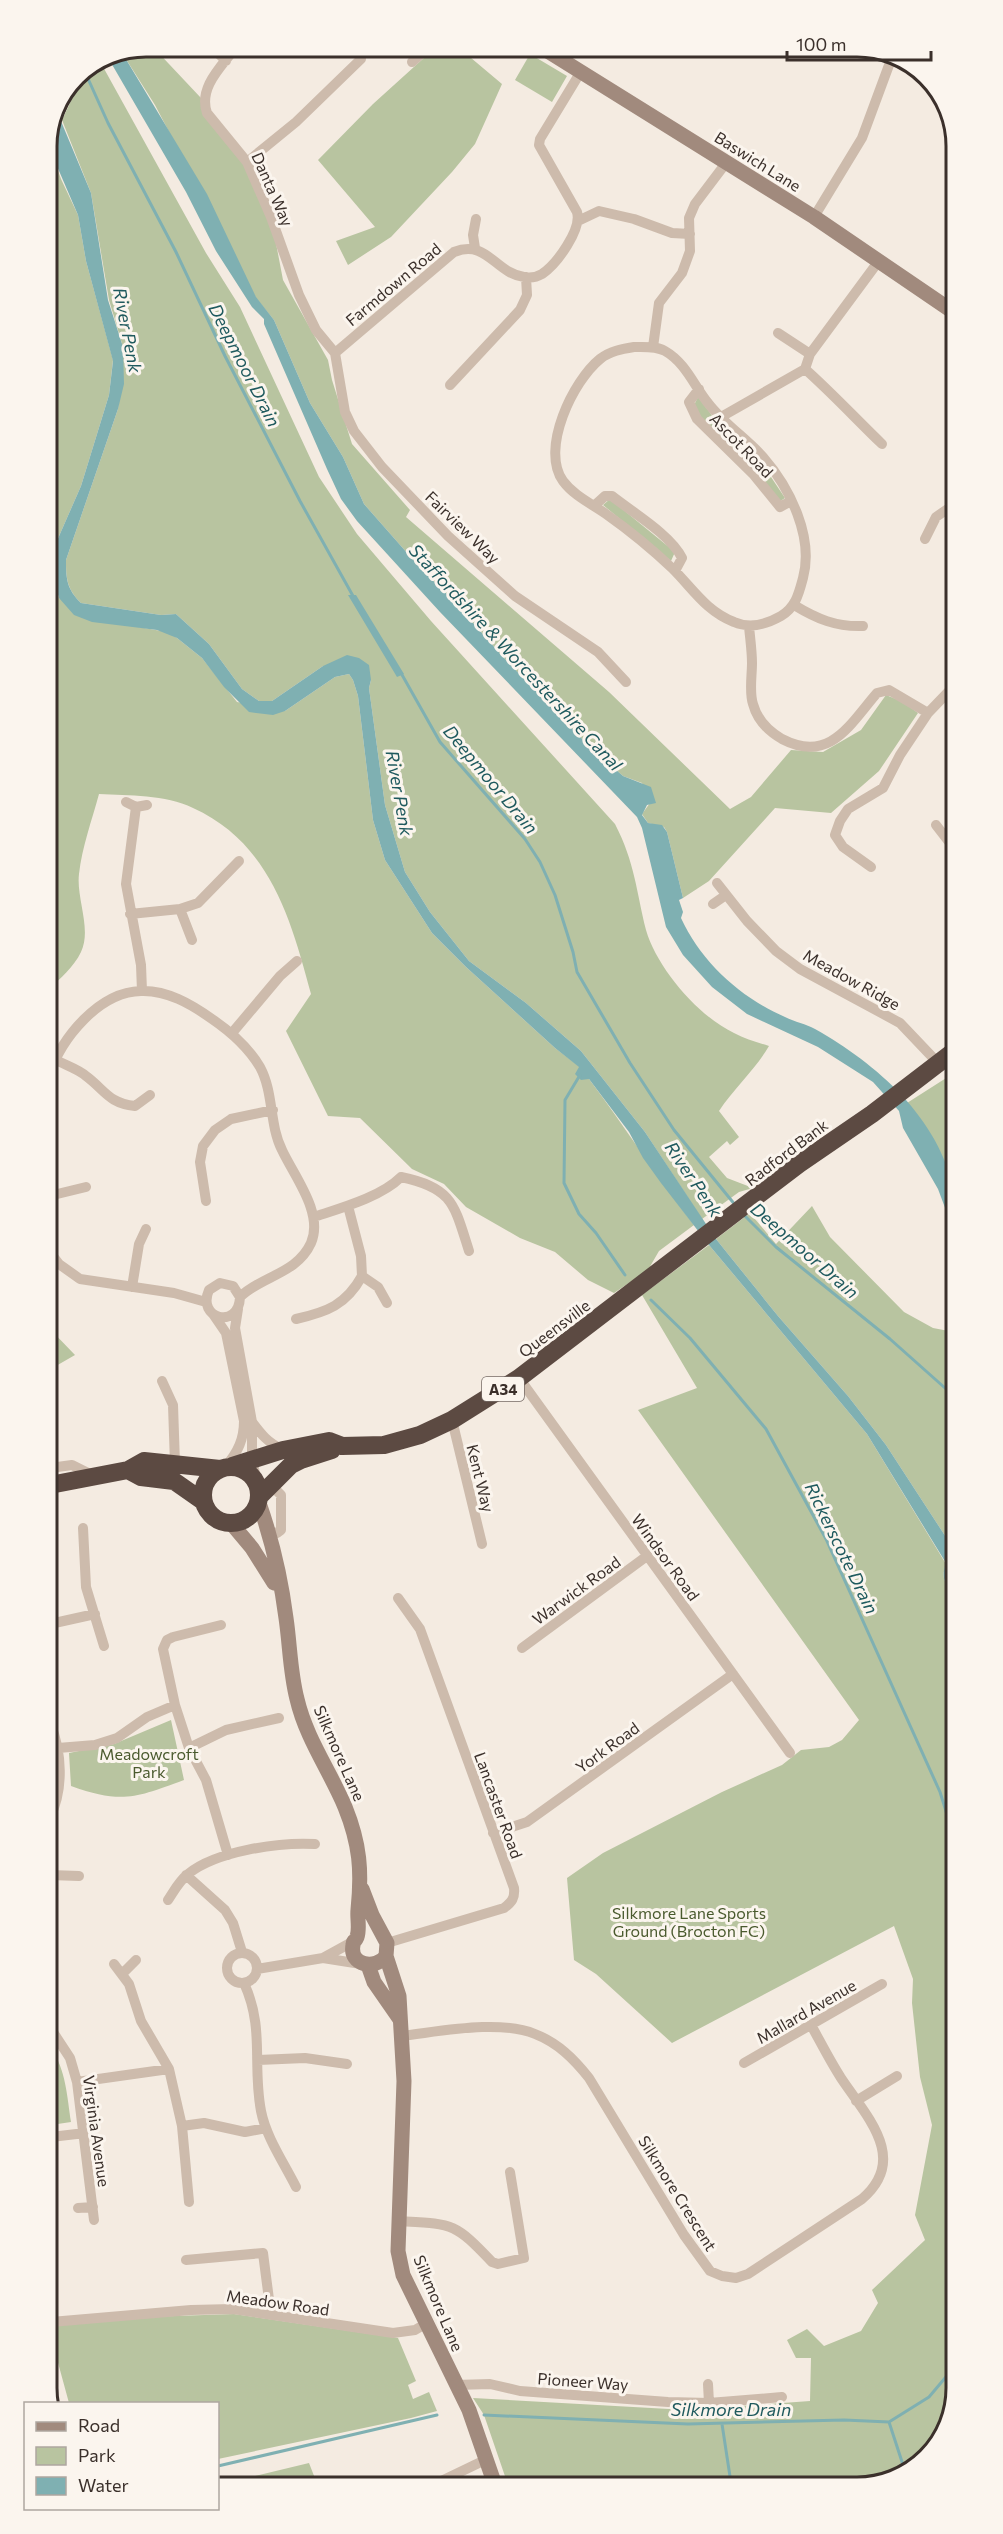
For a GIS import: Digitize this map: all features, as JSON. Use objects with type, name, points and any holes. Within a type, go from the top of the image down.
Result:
[{"type":"highway","name":"Radford Bank","points":[[643,1285],[819,1150],[872,1114],[946,1057]]},
{"type":"highway","name":"Queensville","points":[[282,1450],[329,1441],[342,1446],[384,1445],[420,1435],[452,1420],[519,1378],[643,1285]]},
{"type":"highway","name":"A34","points":[[260,1492],[291,1465],[342,1446]]},
{"type":"highway","name":"A34","points":[[57,1483],[128,1470],[144,1461],[226,1467],[253,1461],[282,1450]]},
{"type":"highway","points":[[226,1467],[245,1470],[260,1492],[248,1518],[231,1523],[213,1517],[204,1502],[205,1484],[226,1467]]},
{"type":"highway","name":"A34","points":[[128,1470],[141,1477],[174,1481],[204,1502]]},
{"type":"street","points":[[222,57],[226,61]]},
{"type":"street","name":"Danta Way","points":[[229,57],[210,83],[204,104],[207,113],[247,162],[271,217],[299,295],[316,330],[335,353]]},
{"type":"street","points":[[247,162],[296,122],[357,63],[345,57]]},
{"type":"street","points":[[412,62],[417,57]]},
{"type":"street","name":"Baswich Lane","points":[[556,57],[814,217],[946,307]]},
{"type":"street","points":[[814,217],[862,138],[891,64]]},
{"type":"street","points":[[580,73],[540,139],[539,145],[580,220]]},
{"type":"street","points":[[726,163],[695,204],[689,218],[690,251],[682,273],[659,303],[653,347],[617,350],[600,359],[584,376],[561,421],[556,441],[555,463],[562,480],[574,493],[629,531],[675,571],[702,603],[735,623],[749,626],[770,622],[787,612],[794,604],[812,616],[831,624],[847,627],[863,626]]},
{"type":"street","points":[[476,219],[473,235],[475,248],[516,275],[526,277],[543,274],[571,241],[580,220],[599,211],[634,219],[672,233],[690,234]]},
{"type":"street","name":"Farmdown Road","points":[[335,353],[454,252],[465,248],[475,248]]},
{"type":"street","points":[[721,417],[805,369],[810,354],[879,262]]},
{"type":"street","points":[[450,385],[520,310],[527,296],[526,277]]},
{"type":"street","points":[[778,333],[810,354]]},
{"type":"street","name":"Ascot Road","points":[[653,347],[664,350],[684,366],[708,404],[763,457],[791,501],[806,541],[807,563],[794,604]]},
{"type":"street","name":"Fairview Way","points":[[335,353],[345,412],[354,431],[382,467],[448,536],[514,596],[598,652],[626,682]]},
{"type":"street","points":[[805,369],[882,444]]},
{"type":"street","name":"Ascot Road","points":[[699,389],[689,402],[697,419],[747,467],[780,507],[791,501]]},
{"type":"street","points":[[594,506],[605,496],[612,496],[650,525],[678,549],[682,558],[675,571]]},
{"type":"street","points":[[925,539],[936,517],[946,510]]},
{"type":"street","points":[[749,626],[752,702],[767,729],[787,741],[802,747],[818,747],[835,740],[852,725],[877,693],[889,690],[928,713]]},
{"type":"street","points":[[872,867],[843,847],[835,835],[840,821],[848,809],[883,788],[900,755],[928,713],[946,694]]},
{"type":"street","points":[[136,805],[126,874],[130,914],[141,965],[142,991]]},
{"type":"street","points":[[936,825],[946,839]]},
{"type":"street","points":[[130,914],[180,909],[198,903],[240,859]]},
{"type":"street","name":"Meadow Ridge","points":[[717,882],[747,921],[777,951],[800,969],[900,1023],[938,1063]]},
{"type":"street","points":[[713,904],[726,895]]},
{"type":"street","points":[[180,909],[192,940]]},
{"type":"street","points":[[232,1033],[280,976],[297,961]]},
{"type":"street","points":[[57,1058],[71,1034],[85,1018],[120,994],[142,991],[167,994],[190,1004],[232,1033],[259,1066],[268,1084],[280,1147],[314,1217],[311,1243],[289,1268],[244,1294],[238,1309],[235,1328],[252,1422],[253,1461],[260,1492],[276,1490],[281,1495],[280,1530],[277,1533],[269,1531]]},
{"type":"street","points":[[57,1061],[86,1076],[100,1091],[122,1104],[135,1106],[150,1095]]},
{"type":"street","points":[[206,1202],[200,1162],[203,1146],[215,1130],[231,1119],[273,1110]]},
{"type":"street","points":[[314,1217],[348,1206],[394,1184],[401,1177],[427,1182],[442,1192],[457,1213],[470,1251]]},
{"type":"street","points":[[57,1194],[86,1187]]},
{"type":"street","points":[[296,1319],[320,1313],[334,1306],[353,1293],[362,1276],[361,1256],[348,1206]]},
{"type":"street","points":[[132,1287],[139,1244],[146,1229]]},
{"type":"street","points":[[57,1261],[80,1279],[194,1297],[206,1302],[226,1333],[244,1421],[244,1433],[239,1449],[226,1467]]},
{"type":"street","points":[[362,1276],[378,1287],[387,1303]]},
{"type":"street","points":[[194,1297],[220,1283],[233,1286],[244,1294]]},
{"type":"street","points":[[206,1302],[209,1290]]},
{"type":"street","points":[[213,1314],[227,1317],[238,1309]]},
{"type":"street","name":"Windsor Road","points":[[519,1378],[790,1753]]},
{"type":"street","points":[[162,1381],[173,1405],[175,1464]]},
{"type":"street","name":"Kent Way","points":[[452,1420],[482,1544]]},
{"type":"street","points":[[252,1422],[272,1445],[282,1450]]},
{"type":"street","points":[[57,1467],[72,1465],[92,1475]]},
{"type":"street","name":"Silkmore Lane","points":[[260,1492],[282,1596],[296,1698],[310,1736],[345,1807],[360,1856],[362,1889],[353,1952],[357,1960],[365,1965],[399,2018]]},
{"type":"street","name":"Silkmore Lane","points":[[231,1523],[265,1566],[282,1596]]},
{"type":"street","points":[[82,1528],[86,1587],[95,1614],[98,1640]]},
{"type":"street","name":"Warwick Road","points":[[522,1648],[647,1556]]},
{"type":"street","name":"Lancaster Road","points":[[385,1944],[504,1908],[512,1903],[514,1888],[420,1629],[398,1598]]},
{"type":"street","points":[[57,1622],[95,1614]]},
{"type":"street","points":[[221,1625],[187,1632],[167,1640],[163,1649],[175,1705],[189,1748],[206,1780],[228,1855]]},
{"type":"street","name":"York Road","points":[[493,1833],[527,1822],[733,1674]]},
{"type":"street","points":[[58,1748],[95,1744],[117,1738],[147,1717],[175,1705]]},
{"type":"street","points":[[189,1748],[226,1730],[279,1718]]},
{"type":"street","points":[[57,1745],[60,1764],[57,1781]]},
{"type":"street","points":[[168,1900],[186,1875],[198,1867],[228,1855],[261,1848],[315,1844]]},
{"type":"street","points":[[57,1875],[79,1876]]},
{"type":"street","points":[[186,1875],[225,1910],[233,1923],[242,1952]]},
{"type":"street","points":[[166,1880],[177,1886]]},
{"type":"street","name":"Silkmore Lane","points":[[362,1889],[385,1944],[399,1996],[404,2081],[398,2251],[403,2275],[469,2410],[492,2477]]},
{"type":"street","points":[[257,1969],[323,1958],[365,1965],[378,1964],[385,1944],[369,1930],[323,1958]]},
{"type":"street","points":[[242,1952],[252,1956],[257,1969],[254,1977],[244,1983],[232,1979],[227,1969],[232,1956],[242,1952]]},
{"type":"street","points":[[123,1973],[136,1960]]},
{"type":"street","points":[[114,1964],[123,1973],[141,2021],[169,2069],[182,2126],[189,2202]]},
{"type":"street","points":[[244,1983],[255,2011],[257,2080],[261,2112],[266,2128],[296,2187]]},
{"type":"street","name":"Mallard Avenue","points":[[744,2063],[882,1984]]},
{"type":"street","name":"Silkmore Crescent","points":[[400,2036],[502,2028],[534,2033],[557,2045],[573,2058],[589,2078],[684,2235],[710,2271],[736,2278],[748,2274],[862,2199],[875,2188],[882,2173],[883,2152],[879,2135],[811,2025]]},
{"type":"street","name":"Virginia Avenue","points":[[57,2038],[70,2058],[77,2082],[94,2220]]},
{"type":"street","points":[[258,2060],[305,2058],[347,2064]]},
{"type":"street","points":[[77,2082],[169,2069]]},
{"type":"street","points":[[856,2101],[897,2076]]},
{"type":"street","points":[[182,2126],[204,2123],[245,2132],[266,2128]]},
{"type":"street","points":[[57,2136],[85,2133]]},
{"type":"street","points":[[398,2221],[445,2224],[456,2229],[492,2262],[498,2264],[525,2258],[510,2172]]},
{"type":"street","name":"Virginia Avenue","points":[[78,2208],[93,2207]]},
{"type":"street","points":[[186,2260],[263,2253],[271,2315]]},
{"type":"street","name":"Meadow Road","points":[[57,2321],[191,2310],[233,2309],[393,2333],[415,2330],[427,2323]]},
{"type":"street","name":"Pioneer Way","points":[[455,2385],[490,2384],[520,2391],[668,2402],[709,2403],[782,2397]]},
{"type":"street","points":[[708,2384],[709,2403]]},
{"type":"street","points":[[450,2477],[485,2460]]},
{"type":"green space","points":[[162,57],[201,98],[247,162],[271,217],[283,280],[328,360],[352,444],[410,510],[406,517],[609,692],[730,809],[751,797],[791,750],[823,752],[861,730],[886,695],[903,702],[918,713],[879,771],[831,813],[775,808],[709,881],[683,898],[667,832],[664,827],[648,823],[642,814],[650,803],[642,783],[623,776],[589,746],[423,571],[364,504],[343,457],[310,403],[274,320],[256,298],[155,105],[126,60]]},
{"type":"green space","points":[[425,57],[470,57],[502,84],[475,144],[452,172],[391,237],[348,265],[336,241],[375,227],[318,160],[373,104]]},
{"type":"green space","points":[[528,57],[535,57],[567,76],[552,102],[515,80]]},
{"type":"green space","points":[[104,68],[206,253],[240,307],[319,477],[357,534],[431,621],[615,824],[631,864],[651,945],[669,975],[693,1003],[720,1025],[742,1037],[769,1046],[719,1111],[739,1137],[730,1145],[727,1141],[709,1157],[727,1178],[753,1188],[739,1192],[702,1219],[645,1132],[581,1051],[526,1003],[469,961],[430,912],[405,872],[385,805],[369,688],[371,680],[323,666],[272,701],[259,701],[242,689],[209,644],[176,614],[161,615],[81,603],[76,598],[67,578],[66,560],[118,409],[123,347],[109,300],[91,193],[62,120],[75,92],[87,79]]},
{"type":"green space","points":[[57,168],[78,215],[86,261],[113,360],[109,395],[81,486],[57,541]]},
{"type":"green space","points":[[698,397],[714,418],[765,468],[785,498],[779,502],[703,420],[694,405]]},
{"type":"green space","points":[[610,499],[675,552],[671,561],[603,505]]},
{"type":"green space","points":[[57,591],[59,598],[127,625],[167,632],[177,638],[202,658],[237,702],[285,711],[335,677],[349,674],[358,696],[373,820],[385,860],[432,933],[555,1048],[580,1067],[581,1079],[589,1079],[694,1225],[659,1251],[648,1270],[614,1293],[588,1280],[555,1252],[520,1238],[466,1207],[444,1184],[412,1169],[360,1118],[328,1116],[286,1031],[311,994],[285,911],[259,862],[241,841],[219,823],[182,803],[159,798],[99,794],[80,864],[79,883],[85,933],[84,943],[75,963],[57,982]]},
{"type":"green space","points":[[946,1078],[946,1170],[935,1145],[907,1103]]},
{"type":"green space","points":[[812,1206],[830,1237],[904,1312],[933,1328],[946,1330],[946,1537],[886,1445],[848,1396],[778,1316],[716,1239],[750,1213],[776,1244]]},
{"type":"green space","name":"Silkmore Lane Sports Ground (Brocton FC)","points":[[709,1245],[867,1434],[946,1564],[944,1580],[946,1584],[946,2388],[941,2417],[928,2442],[916,2455],[896,2468],[869,2476],[505,2477],[484,2415],[473,2398],[687,2410],[810,2401],[811,2358],[796,2358],[787,2340],[807,2329],[824,2346],[861,2331],[878,2303],[872,2290],[925,2240],[915,2215],[932,2125],[920,2077],[912,2003],[913,1979],[894,1926],[672,2043],[596,1974],[574,1960],[567,1878],[603,1853],[722,1792],[782,1765],[801,1750],[829,1747],[842,1740],[859,1720],[638,1410],[697,1388],[642,1295]]},
{"type":"green space","points":[[57,1336],[75,1355],[57,1365]]},
{"type":"green space","name":"Meadowcroft Park","points":[[171,1720],[184,1780],[140,1795],[116,1797],[71,1786],[69,1753],[114,1744]]},
{"type":"green space","points":[[57,2058],[63,2074],[71,2122],[57,2124]]},
{"type":"green space","points":[[234,2314],[398,2338],[416,2381],[408,2385],[413,2399],[429,2392],[437,2411],[219,2459],[219,2402],[69,2402],[57,2359],[57,2325],[145,2317]]},
{"type":"green space","points":[[309,2463],[314,2477],[251,2477]]},
{"type":"water","points":[[126,60],[207,194],[256,297],[274,320],[310,403],[343,457],[364,504],[423,571],[589,746],[623,776],[651,787],[656,803],[647,805],[642,815],[648,823],[662,825],[667,832],[683,898],[679,900],[683,912],[681,918],[689,934],[711,964],[738,989],[769,1009],[815,1029],[838,1043],[882,1076],[902,1096],[920,1117],[935,1140],[946,1165],[946,1210],[938,1189],[903,1128],[899,1111],[873,1082],[818,1047],[747,1014],[712,987],[683,955],[666,927],[642,828],[637,817],[440,612],[357,521],[341,499],[327,469],[264,324],[264,319],[252,307],[216,251],[186,192],[112,64]]},
{"type":"water","points":[[61,121],[91,193],[108,300],[123,347],[124,384],[118,409],[66,560],[70,589],[81,603],[161,615],[176,614],[209,644],[242,689],[259,701],[272,701],[323,666],[347,655],[359,658],[369,665],[371,680],[369,688],[385,805],[405,872],[430,912],[469,961],[526,1003],[581,1051],[645,1132],[716,1239],[778,1316],[848,1396],[886,1445],[946,1537],[946,1563],[867,1434],[709,1245],[661,1183],[643,1158],[629,1132],[589,1079],[581,1080],[575,1074],[579,1067],[466,967],[432,933],[385,860],[373,820],[358,696],[349,674],[335,677],[285,711],[273,715],[249,712],[224,687],[202,658],[177,638],[157,630],[92,622],[74,615],[59,598],[57,541],[81,486],[109,395],[113,361],[86,261],[78,215],[57,166],[57,140]]},
{"type":"water","points":[[348,595],[356,595],[404,674],[397,677]]},
{"type":"water","points":[[946,1563],[946,1584],[944,1580]]},
{"type":"waterway","name":"Deepmoor Drain","points":[[88,78],[108,123],[176,252],[225,356],[300,501],[353,596]]},
{"type":"waterway","name":"Deepmoor Drain","points":[[401,673],[440,742],[525,839],[540,862],[555,895],[577,972],[630,1063],[674,1130],[736,1206]]},
{"type":"waterway","name":"Rickerscote Drain","points":[[580,1075],[565,1100],[564,1183],[579,1214],[596,1233],[625,1275]]},
{"type":"waterway","name":"Deepmoor Drain","points":[[744,1215],[776,1247],[890,1339],[946,1389]]},
{"type":"waterway","name":"Rickerscote Drain","points":[[651,1300],[690,1338],[766,1429],[826,1539],[940,1792],[946,1811]]},
{"type":"waterway","name":"Silkmore Drain","points":[[484,2415],[688,2424],[844,2420],[889,2422],[929,2397],[946,2377]]},
{"type":"waterway","name":"Silkmore Drain","points":[[219,2466],[437,2415]]},
{"type":"waterway","points":[[889,2422],[903,2464]]},
{"type":"waterway","points":[[722,2424],[730,2477]]},
{"type":"water label","name":"River Penk","points":[[128,330]]},
{"type":"water label","name":"Staffordshire & Worcestershire Canal","points":[[516,657]]},
{"type":"water label","name":"River Penk","points":[[400,793]]},
{"type":"water label","name":"River Penk","points":[[694,1179]]}]
